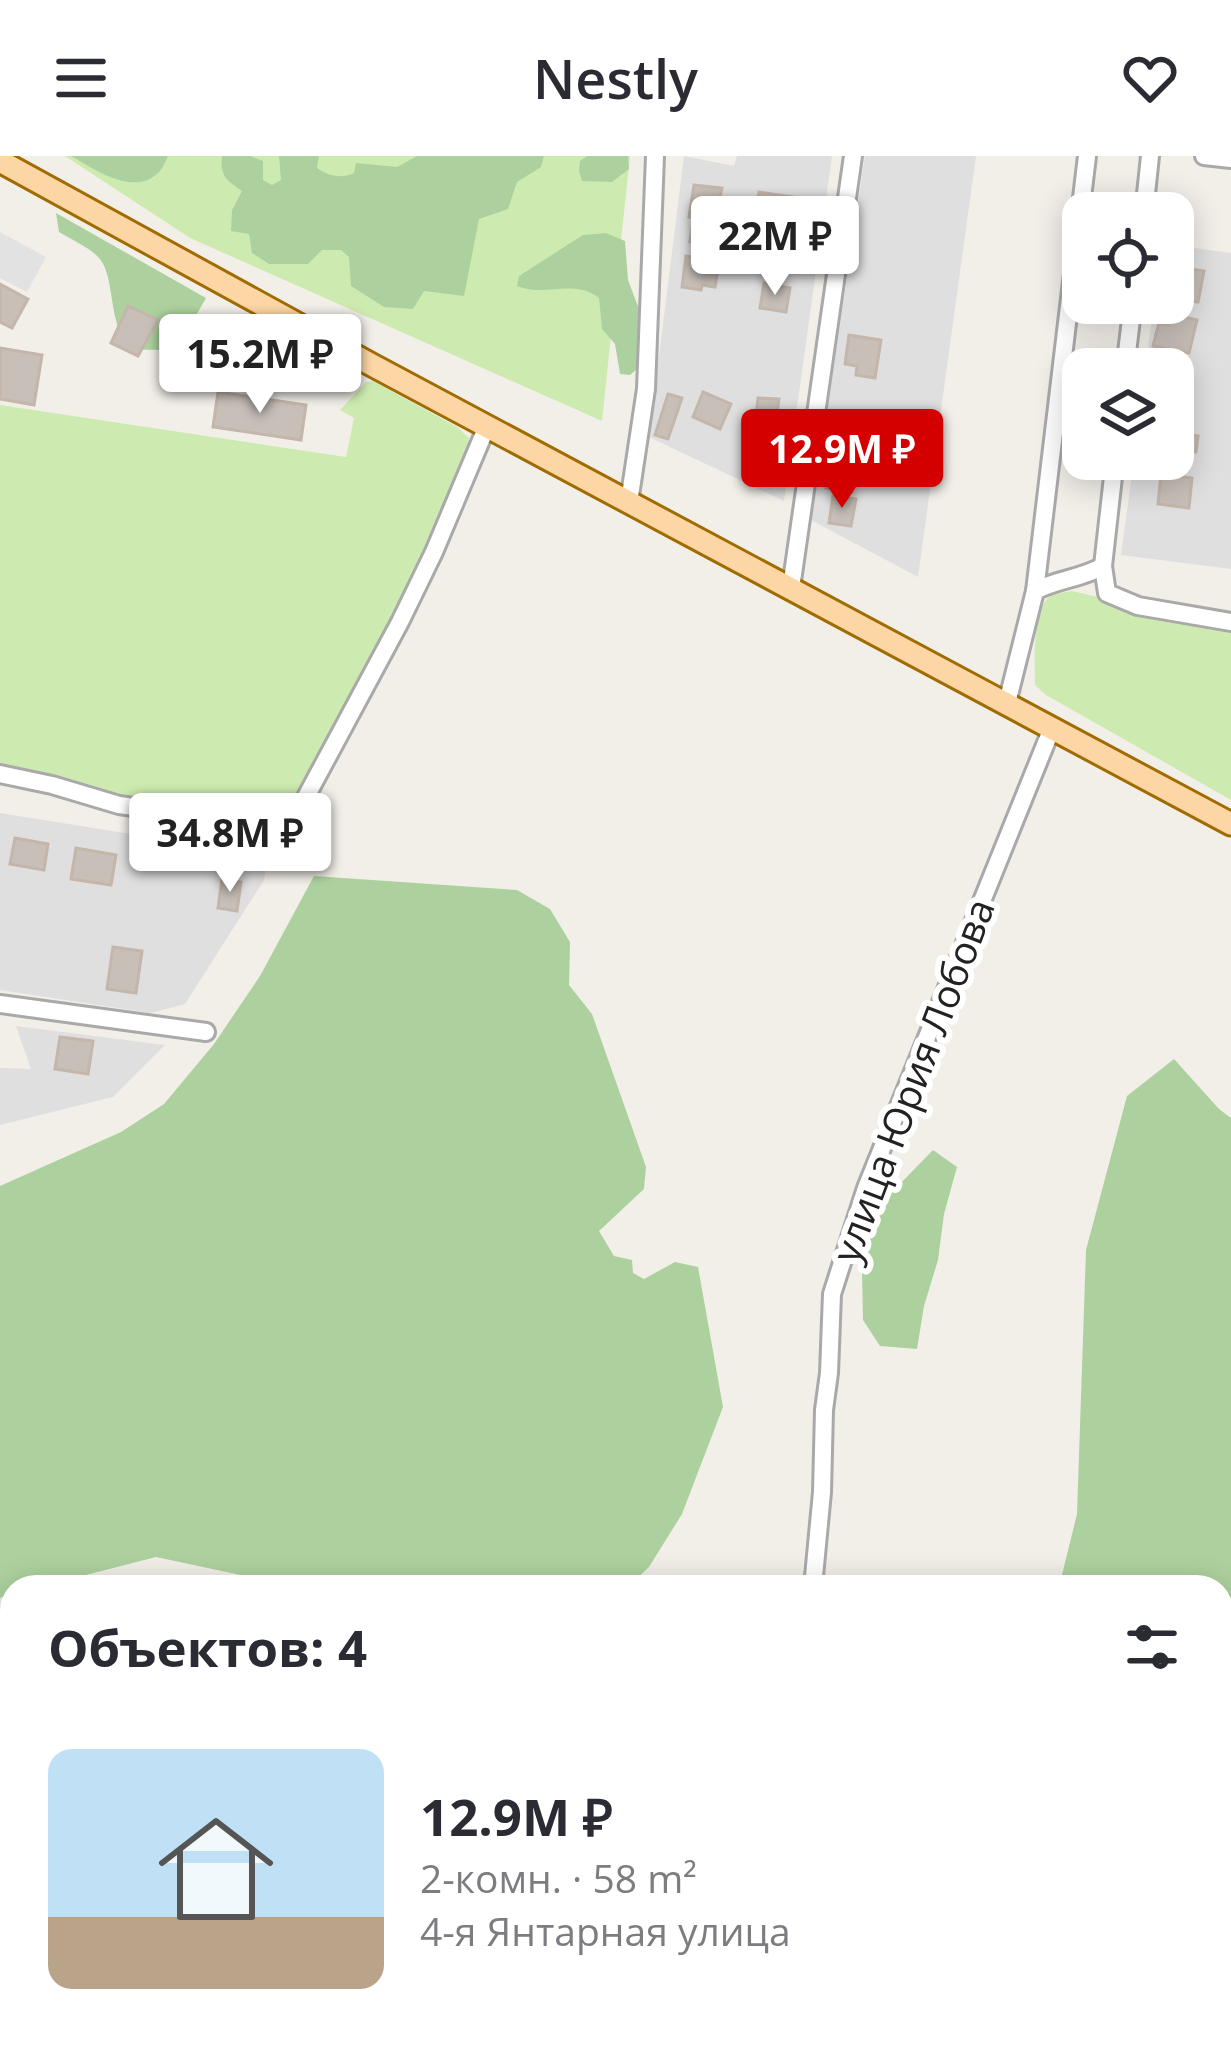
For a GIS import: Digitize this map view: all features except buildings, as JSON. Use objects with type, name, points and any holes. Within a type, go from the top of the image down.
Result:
[{"type":"main road","points":[[0,160],[1231,824]]},
{"type":"street","points":[[629,502],[646,389],[655,156]]},
{"type":"street","points":[[791,588],[853,156]]},
{"type":"street","points":[[1007,703],[1035,591],[1087,156]]},
{"type":"street","points":[[1146,192],[1150,156]]},
{"type":"street","points":[[1204,156],[1231,159]]},
{"type":"street","points":[[0,773],[119,805],[274,826],[292,824],[400,622],[487,426]]},
{"type":"street","points":[[1112,480],[1102,566],[1107,593],[1138,606],[1231,622]]},
{"type":"street","points":[[1035,591],[1102,566]]},
{"type":"street","name":"улица Юрия Лобова","points":[[814,1575],[832,1294],[843,1252],[1052,728]]},
{"type":"street","points":[[0,1004],[206,1032]]},
{"type":"shaded area","points":[[684,156],[734,166],[737,156],[832,156],[784,501],[649,437]]},
{"type":"shaded area","points":[[865,156],[976,156],[918,577],[811,520]]},
{"type":"shaded area","points":[[0,232],[46,257],[27,292],[0,278]]},
{"type":"shaded area","points":[[1194,248],[1231,253],[1231,569],[1121,555],[1131,480],[1194,480],[1194,348],[1148,348],[1151,324],[1194,324]]},
{"type":"shaded area","points":[[0,813],[268,856],[264,880],[185,1004],[150,1013],[0,990]]},
{"type":"shaded area","points":[[16,1026],[165,1045],[113,1097],[0,1125],[0,1068],[31,1069]]},
{"type":"green space","points":[[65,156],[630,156],[602,421],[190,238]]},
{"type":"green space","points":[[71,156],[168,156],[157,174],[136,182],[113,178]]},
{"type":"green space","points":[[222,156],[263,161],[263,180],[272,185],[281,180],[279,156],[319,156],[317,168],[339,176],[354,173],[356,163],[397,167],[417,156],[544,156],[541,167],[517,182],[508,209],[479,219],[464,296],[424,291],[413,309],[384,307],[351,286],[349,257],[341,250],[322,250],[308,264],[269,264],[252,253],[249,234],[231,231],[232,210],[242,191],[225,177]]},
{"type":"green space","points":[[587,156],[628,156],[629,169],[612,182],[582,181],[580,161]]},
{"type":"green space","points":[[56,213],[206,298],[183,338],[166,350],[140,349],[127,342],[116,321],[100,259],[59,232]]},
{"type":"green space","points":[[606,233],[625,241],[628,280],[647,330],[637,369],[630,375],[620,374],[615,344],[602,329],[599,298],[579,289],[517,286],[519,276],[583,235]]},
{"type":"green space","points":[[373,381],[457,427],[469,438],[467,459],[427,554],[283,815],[259,817],[144,801],[0,764],[0,405],[346,457],[354,418],[340,410],[366,382]]},
{"type":"green space","points":[[1072,591],[1231,627],[1231,800],[1035,685],[1040,611],[1052,595]]},
{"type":"green space","points":[[314,876],[517,890],[550,909],[570,942],[569,985],[592,1014],[646,1167],[644,1189],[599,1231],[614,1256],[632,1260],[633,1273],[644,1279],[675,1262],[698,1267],[723,1407],[682,1514],[641,1575],[241,1575],[156,1557],[86,1575],[0,1575],[0,1186],[121,1132],[164,1104],[214,1044],[260,976]]},
{"type":"green space","points":[[1174,1059],[1231,1118],[1231,1575],[1062,1575],[1077,1514],[1086,1250],[1127,1096]]},
{"type":"green space","points":[[933,1150],[957,1167],[917,1349],[880,1346],[863,1320],[861,1224]]}]
